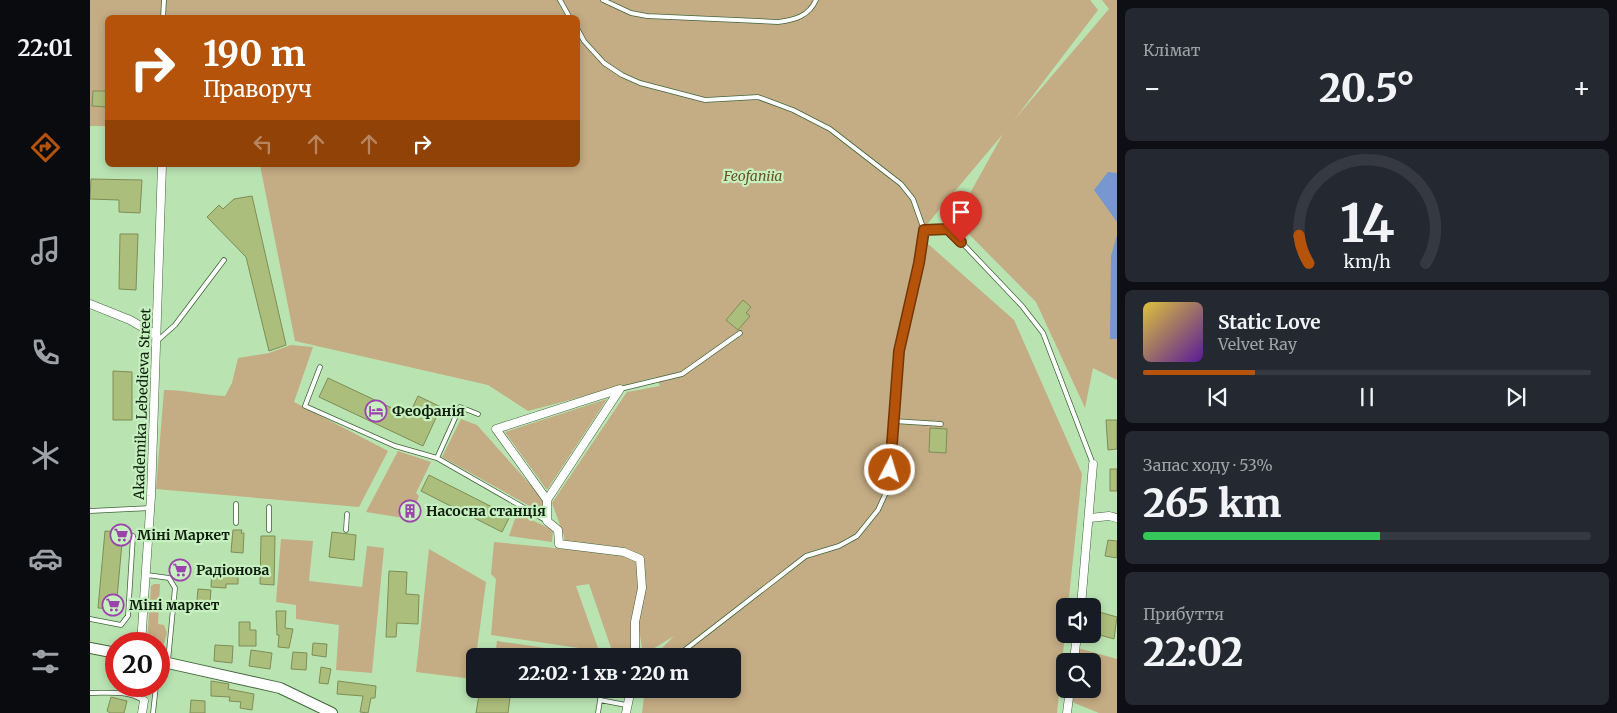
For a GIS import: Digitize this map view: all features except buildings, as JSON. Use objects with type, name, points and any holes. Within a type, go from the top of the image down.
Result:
[{"type":"street","name":"Akademika Lebedieva Street","points":[[142,632],[150,508],[162,167]]},
{"type":"street","points":[[90,304],[130,320],[156,338]]},
{"type":"street","points":[[547,500],[496,429],[620,389]]},
{"type":"street","points":[[620,389],[547,500],[547,522],[558,530],[559,544],[624,552],[640,558],[642,588],[635,622],[635,648]]},
{"type":"street","points":[[1081,598],[1090,518],[1093,464]]},
{"type":"street","points":[[1090,518],[1109,516],[1117,518]]},
{"type":"street","points":[[90,648],[105,651]]},
{"type":"street","points":[[170,664],[280,688],[332,713]]},
{"type":"street","points":[[1067,713],[1069,698]]},
{"type":"street","points":[[142,713],[144,701]]},
{"type":"lane","points":[[163,15],[164,0]]},
{"type":"lane","points":[[560,0],[568,15]]},
{"type":"lane","points":[[603,0],[630,13],[647,16],[778,22],[794,20],[806,14],[816,0]]},
{"type":"lane","points":[[580,34],[584,41],[604,63],[622,75],[640,83],[705,100],[758,97],[793,110],[830,129],[901,184],[913,199],[924,230],[919,263],[899,351],[889,486],[878,510],[857,536],[839,546],[806,556],[687,648]]},
{"type":"lane","points":[[924,230],[948,229],[1022,306],[1043,333],[1093,464]]},
{"type":"lane","points":[[156,338],[175,325],[224,260]]},
{"type":"lane","points":[[620,389],[682,374],[740,333]]},
{"type":"lane","points":[[320,367],[305,406],[395,446],[437,458],[547,522]]},
{"type":"lane","points":[[437,458],[460,407],[478,414]]},
{"type":"lane","points":[[894,420],[941,424]]},
{"type":"lane","points":[[236,504],[236,522]]},
{"type":"lane","points":[[269,530],[270,507]]},
{"type":"lane","points":[[90,511],[150,508]]},
{"type":"lane","points":[[346,530],[347,514]]},
{"type":"lane","points":[[90,619],[122,625],[128,616],[133,536]]},
{"type":"lane","points":[[147,575],[169,578],[175,588],[168,632]]},
{"type":"lane","points":[[90,694],[117,692],[139,697],[144,701]]},
{"type":"lane","points":[[153,713],[155,697]]},
{"type":"lane","points":[[598,713],[600,700],[626,709]]},
{"type":"green space","name":"Feofaniia","points":[[90,0],[1090,0],[1098,10],[1014,120],[1109,9],[1102,0],[1117,0],[1117,380],[1093,368],[1085,408],[1036,302],[955,220],[1003,134],[918,235],[1014,320],[1082,474],[1069,598],[1056,598],[1056,643],[1064,643],[1063,653],[1056,653],[1056,698],[1059,698],[1057,713],[642,713],[644,698],[741,698],[741,648],[662,648],[674,636],[654,648],[642,648],[637,615],[632,648],[611,648],[589,584],[576,586],[598,648],[579,648],[491,635],[496,579],[491,574],[494,542],[565,549],[564,536],[552,503],[627,392],[660,386],[656,377],[528,411],[488,385],[295,341],[260,167],[580,167],[580,15],[105,15],[105,126],[90,126]]},
{"type":"green space","points":[[291,345],[313,347],[294,402],[388,451],[359,507],[156,489],[164,390],[225,396],[232,383],[238,358],[269,353]]},
{"type":"green space","points":[[607,399],[547,490],[505,432]]},
{"type":"green space","points":[[461,419],[477,425],[543,499],[544,514],[442,457]]},
{"type":"green space","points":[[398,451],[431,462],[416,493],[419,496],[410,519],[366,512]]},
{"type":"green space","points":[[517,513],[553,530],[552,542],[509,536]]},
{"type":"green space","points":[[281,539],[313,541],[309,581],[362,587],[367,546],[384,548],[372,673],[336,670],[339,625],[296,619],[296,605],[276,602]]},
{"type":"green space","points":[[429,549],[486,582],[477,648],[466,648],[466,678],[416,672]]},
{"type":"green space","points":[[160,584],[158,624],[164,625],[167,632],[148,632],[151,586]]},
{"type":"green space","points":[[497,641],[545,648],[496,648]]},
{"type":"green space","points":[[1078,648],[1096,653],[1078,653]]},
{"type":"green space","points":[[1101,654],[1117,659],[1117,713],[1099,713],[1072,702],[1073,698],[1101,698]]},
{"type":"water","points":[[1108,172],[1117,173],[1117,222],[1094,190]]},
{"type":"water","points":[[1117,235],[1117,339],[1110,339],[1111,256]]},
{"type":"place","name":"Феофанія","points":[[376,411]]},
{"type":"place","name":"Насосна станція","points":[[410,511]]},
{"type":"place","name":"Міні Маркет","points":[[121,535]]},
{"type":"place","name":"Радіонова","points":[[180,570]]},
{"type":"place","name":"Міні маркет","points":[[113,605]]},
{"type":"route","points":[[890,470],[899,351],[919,263],[924,230],[948,229],[961,242]]}]
